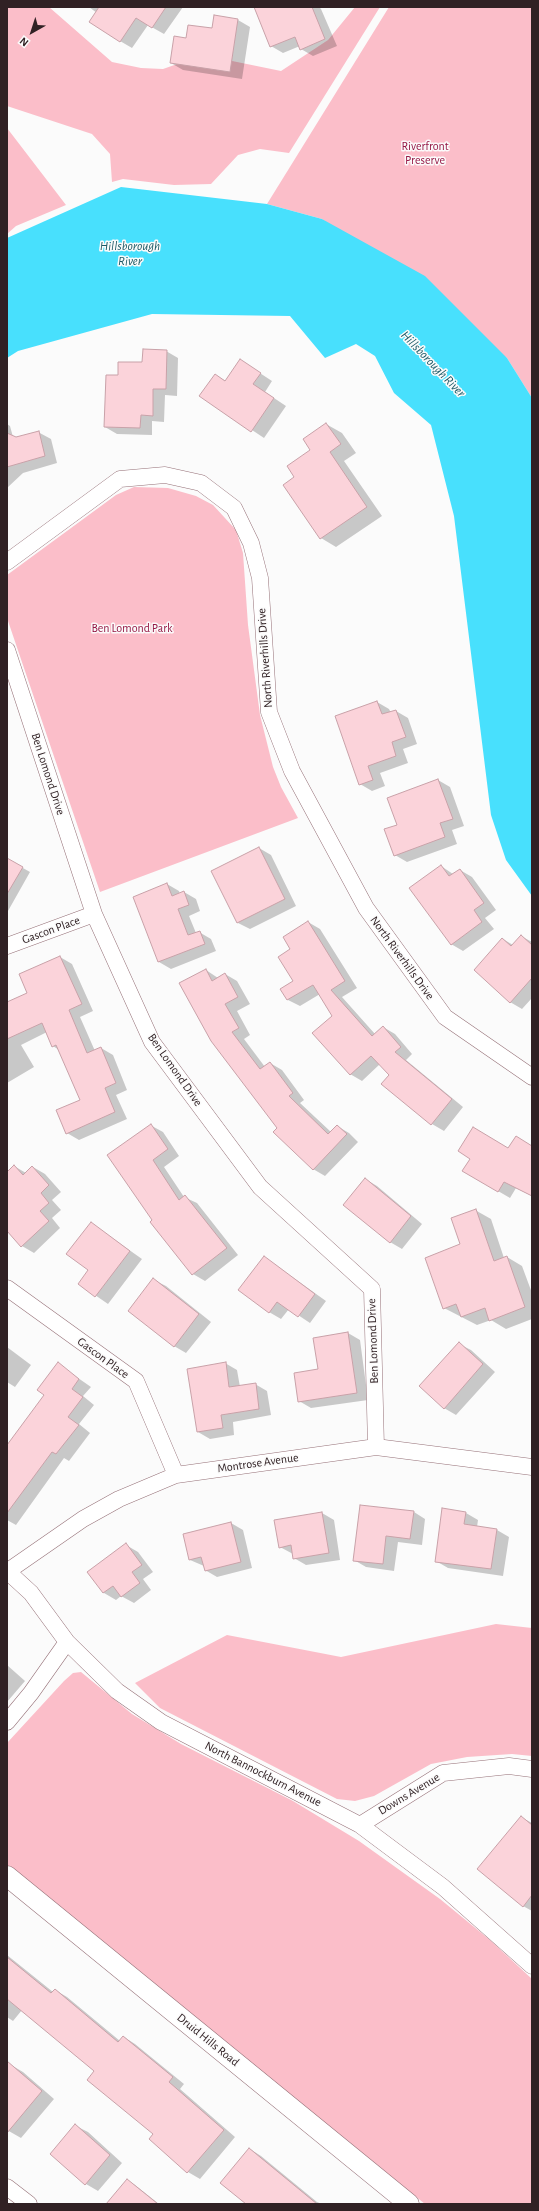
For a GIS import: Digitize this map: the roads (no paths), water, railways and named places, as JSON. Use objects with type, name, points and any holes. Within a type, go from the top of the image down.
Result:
[{"type":"street","name":"North Riverhills Drive","points":[[7,562],[120,480],[165,475],[201,484],[234,508],[251,543],[260,578],[268,712],[292,771],[366,908],[445,1017],[532,1076]]},
{"type":"street","name":"Ben Lomond Drive","points":[[7,650],[94,914],[152,1042],[260,1187],[372,1289],[376,1447]]},
{"type":"street","name":"Gascon Place","points":[[7,946],[94,914]]},
{"type":"street","name":"Gascon Place","points":[[7,1288],[136,1381],[176,1475]]},
{"type":"street","name":"Montrose Avenue","points":[[8,1571],[83,1519],[119,1499],[176,1475],[376,1447],[532,1467]]},
{"type":"street","name":"North Bannockburn Avenue","points":[[8,1571],[31,1593],[67,1642],[117,1691],[161,1722],[360,1824],[443,1887],[532,1966]]},
{"type":"street","points":[[7,1722],[31,1693],[67,1642]]},
{"type":"street","name":"Downs Avenue","points":[[360,1824],[443,1773],[509,1766],[532,1769]]},
{"type":"street","name":"Druid Hills Road","points":[[7,1876],[409,2204]]},
{"type":"street","points":[[7,2187],[29,2204]]},
{"type":"water","name":"Hillsborough River","points":[[121,187],[267,204],[322,219],[425,276],[507,358],[532,398],[532,896],[506,860],[491,815],[454,516],[431,425],[394,393],[375,356],[356,344],[325,358],[290,316],[152,314],[18,351],[7,358],[7,238]]},
{"type":"park label","name":"Riverfront Preserve","points":[[425,153]]},
{"type":"park label","name":"Ben Lomond Park","points":[[132,628]]}]
